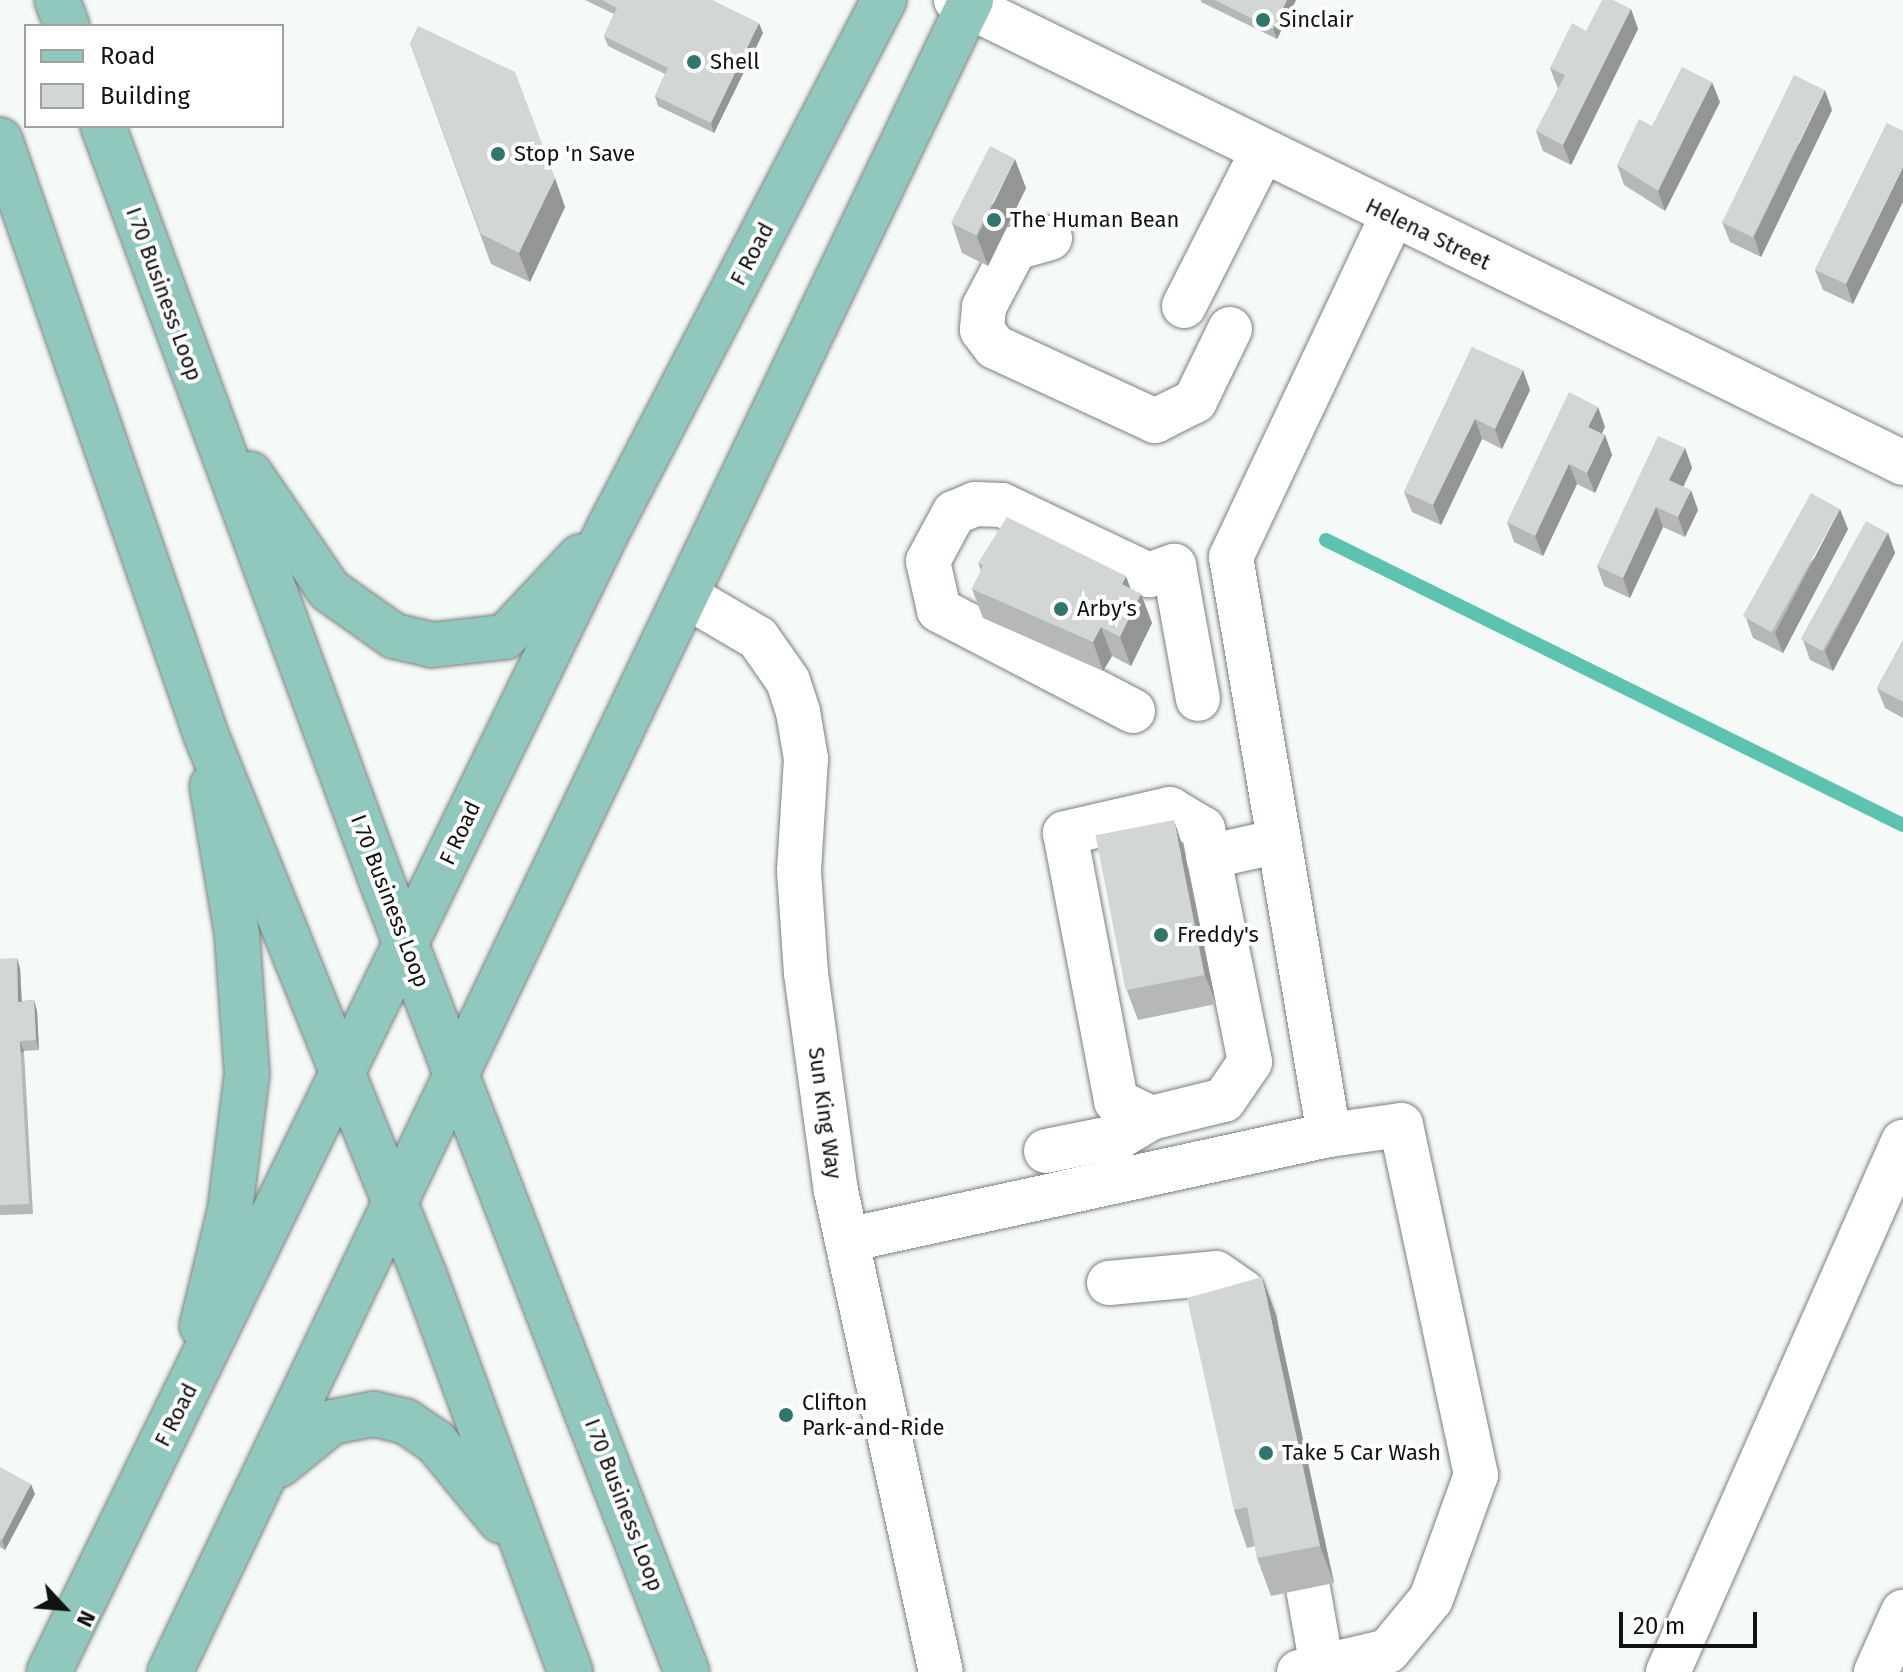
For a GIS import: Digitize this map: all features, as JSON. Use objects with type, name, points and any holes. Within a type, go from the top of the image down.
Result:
[{"type":"main road","points":[[57,0],[66,24]]},
{"type":"main road","name":"F Road","points":[[49,1672],[346,1075],[610,526],[884,0]]},
{"type":"main road","points":[[170,1672],[688,597],[966,3]]},
{"type":"main road","name":"I 70 Business Loop","points":[[104,128],[407,946],[459,1074],[687,1672]]},
{"type":"main road","points":[[0,140],[59,301],[206,735],[346,1075],[570,1672]]},
{"type":"main road","points":[[0,202],[59,301]]},
{"type":"main road","points":[[184,348],[302,555],[359,617],[394,636],[432,645],[505,637],[610,526]]},
{"type":"main road","points":[[173,1421],[230,1210],[247,1074],[237,934],[206,735]]},
{"type":"main road","points":[[264,1481],[295,1447],[332,1422],[374,1414],[405,1421],[436,1442],[524,1551]]},
{"type":"street","name":"Helena Street","points":[[966,3],[1392,217],[1903,463]]},
{"type":"street","points":[[1184,306],[1262,152]]},
{"type":"street","points":[[1329,1135],[1231,557],[1392,217]]},
{"type":"street","points":[[1050,238],[1015,248],[984,307],[982,330],[995,347],[1155,421],[1195,401],[1230,329]]},
{"type":"street","points":[[1133,711],[939,610],[928,561],[954,513],[975,504],[1002,505],[1149,575],[1174,566],[1198,699]]},
{"type":"street","name":"Sun King Way","points":[[688,597],[758,638],[788,681],[798,712],[806,759],[799,871],[806,973],[847,1240],[941,1672]]},
{"type":"street","points":[[1046,1151],[1121,1136],[1151,1118],[1224,1100],[1250,1062],[1203,829],[1170,809],[1065,833],[1116,1101],[1151,1118]]},
{"type":"street","points":[[1208,857],[1279,841]]},
{"type":"street","points":[[847,1240],[1329,1135],[1401,1125],[1476,1475],[1431,1599],[1388,1651],[1311,1669],[1308,1588]]},
{"type":"street","points":[[1668,1672],[1903,1142]]},
{"type":"street","points":[[1109,1283],[1216,1273],[1242,1291],[1252,1320]]},
{"type":"street","points":[[1876,1672],[1903,1612]]},
{"type":"building","name":"Shell","points":[[602,0],[712,0],[759,23],[711,123],[655,96],[668,68],[604,36],[617,8]]},
{"type":"building","points":[[1215,0],[1287,0],[1273,29]]},
{"type":"building","points":[[1602,0],[1613,0],[1631,9],[1563,145],[1536,131],[1565,75],[1550,68],[1572,23],[1586,31]]},
{"type":"building","name":"Stop 'n Save","points":[[418,26],[515,72],[555,178],[519,253],[481,234],[410,43]]},
{"type":"building","points":[[1682,67],[1712,82],[1658,191],[1617,165],[1639,119],[1652,126]]},
{"type":"building","points":[[1794,75],[1825,90],[1753,237],[1722,222]]},
{"type":"building","points":[[1887,123],[1903,131],[1903,167],[1846,284],[1815,270]]},
{"type":"building","points":[[990,146],[1015,159],[976,235],[951,223]]},
{"type":"building","points":[[1472,347],[1523,370],[1495,429],[1475,419],[1433,505],[1404,492]]},
{"type":"building","points":[[1569,392],[1598,407],[1588,427],[1605,435],[1587,473],[1569,464],[1535,536],[1507,522]]},
{"type":"building","points":[[1658,436],[1685,448],[1669,480],[1691,490],[1678,517],[1656,507],[1623,578],[1597,566]]},
{"type":"building","points":[[1811,493],[1840,509],[1772,632],[1743,616]]},
{"type":"building","name":"Arby's","points":[[1007,517],[1126,576],[1122,584],[1141,594],[1120,637],[1101,627],[1093,642],[972,589],[983,565],[978,563]]},
{"type":"building","points":[[1866,521],[1888,533],[1822,651],[1801,639]]},
{"type":"building","points":[[1903,640],[1903,702],[1877,688]]},
{"type":"building","name":"Freddy's","points":[[1174,820],[1204,975],[1126,990],[1095,835]]},
{"type":"building","points":[[17,958],[18,1002],[34,1000],[36,1040],[20,1041],[29,1204],[0,1205],[0,959]]},
{"type":"building","name":"Take 5 Car Wash","points":[[1262,1277],[1320,1546],[1257,1558],[1247,1507],[1234,1510],[1187,1298]]},
{"type":"building","points":[[0,1467],[31,1484],[2,1540],[0,1539]]},
{"type":"waterway","points":[[1326,540],[1903,825]]},
{"type":"place","name":"Sinclair","points":[[1263,20]]},
{"type":"place","name":"Shell","points":[[694,62]]},
{"type":"place","name":"Stop 'n Save","points":[[498,154]]},
{"type":"place","name":"The Human Bean","points":[[994,220]]},
{"type":"place","name":"Arby's","points":[[1061,609]]},
{"type":"place","name":"Freddy's","points":[[1161,935]]},
{"type":"place","name":"Clifton Park-and-Ride","points":[[786,1415]]},
{"type":"place","name":"Take 5 Car Wash","points":[[1266,1453]]}]
